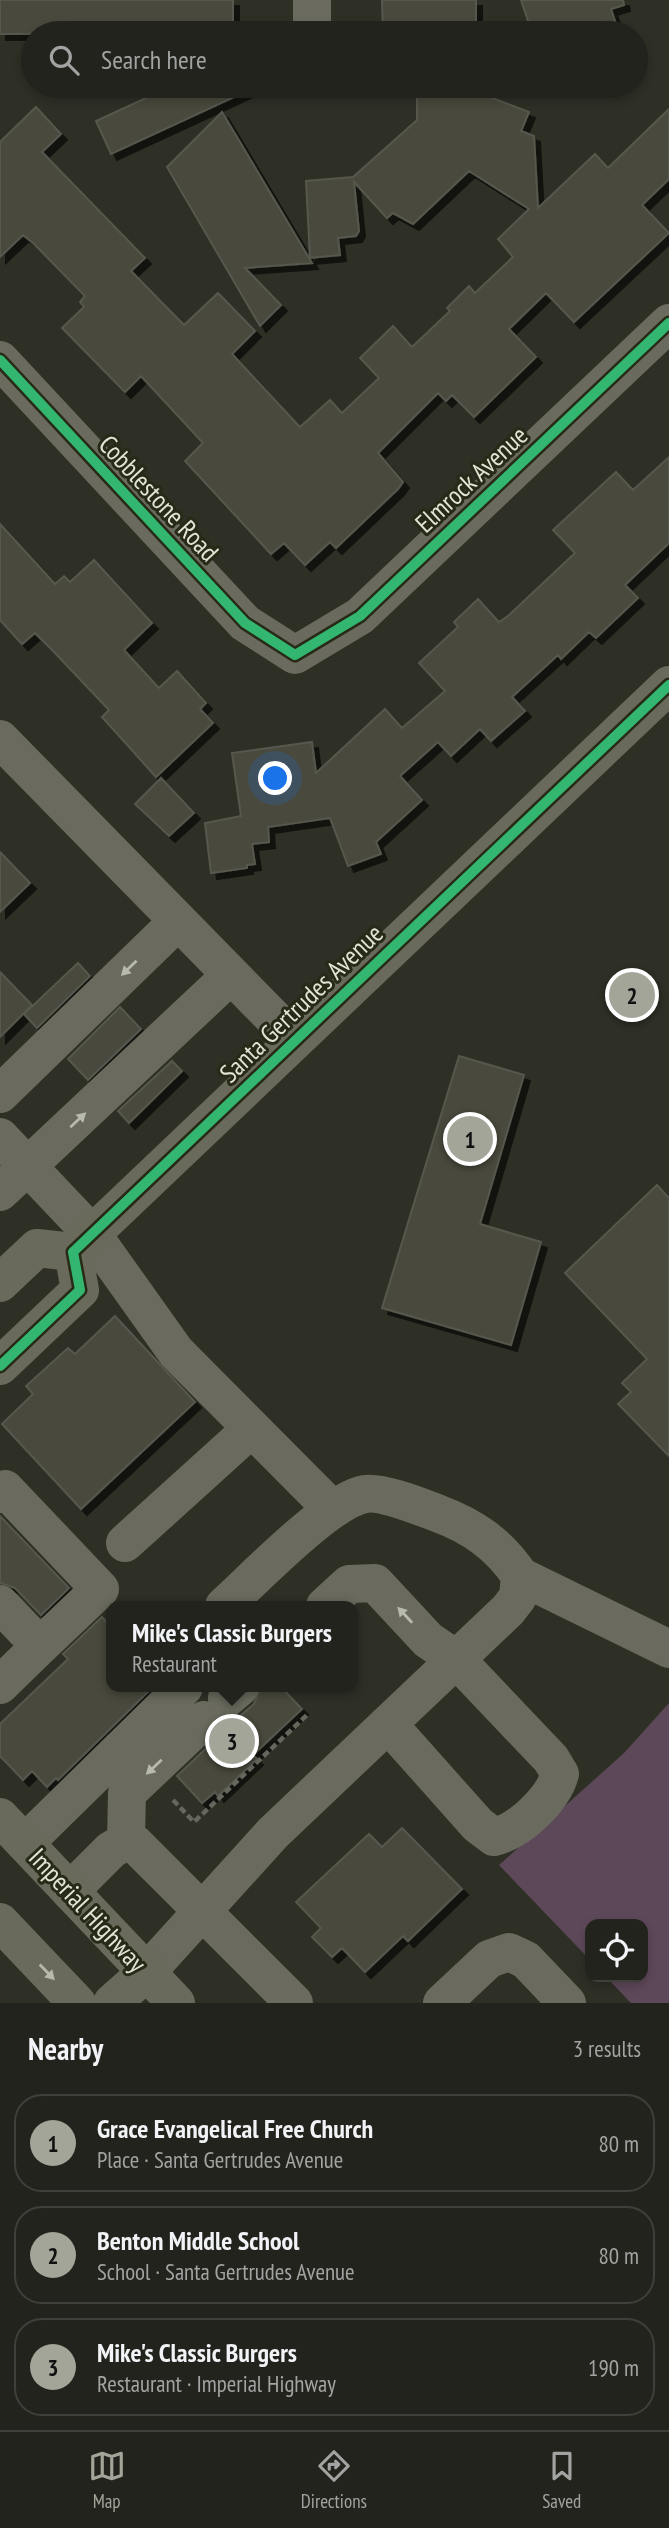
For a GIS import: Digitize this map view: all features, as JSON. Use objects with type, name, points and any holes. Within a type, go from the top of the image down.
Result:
[{"type":"main road","name":"Santa Gertrudes Avenue","points":[[82,1243],[669,685]]},
{"type":"main road","points":[[0,1283],[37,1248],[82,1243],[80,1290],[0,1366]]},
{"type":"main road","name":"Imperial Highway","points":[[13,1830],[176,2003]]},
{"type":"main road","points":[[0,1922],[77,2003]]},
{"type":"main road","points":[[112,2003],[147,1972]]},
{"type":"street","points":[[312,0],[312,21]]},
{"type":"street","name":"Elmrock Avenue","points":[[295,655],[360,616],[669,323]]},
{"type":"street","name":"Cobblestone Road","points":[[0,360],[245,623],[295,655]]},
{"type":"street","points":[[0,739],[295,1040]]},
{"type":"street","points":[[0,1094],[178,921]]},
{"type":"street","points":[[0,1192],[231,975]]},
{"type":"street","points":[[0,1137],[28,1167],[82,1243],[176,1352],[332,1509]]},
{"type":"street","points":[[125,1543],[251,1429]]},
{"type":"street","points":[[0,1494],[5,1489],[100,1589],[0,1685]]},
{"type":"street","points":[[230,1601],[332,1509],[366,1494],[415,1504],[464,1523],[497,1546],[520,1576],[669,1649]]},
{"type":"street","points":[[147,1972],[272,1833],[513,1604],[518,1597],[520,1576]]},
{"type":"street","points":[[330,1601],[349,1584],[375,1583],[428,1640],[457,1659],[551,1759],[560,1774],[555,1790],[510,1833],[494,1837],[478,1825],[388,1724]]},
{"type":"street","points":[[0,1604],[40,1647]]},
{"type":"street","points":[[13,1830],[178,1692]]},
{"type":"street","points":[[126,1840],[127,1793],[224,1702]]},
{"type":"street","points":[[70,1891],[111,1850],[126,1840]]},
{"type":"street","points":[[126,1840],[134,1843],[294,2003]]},
{"type":"street","points":[[442,2003],[489,1959],[509,1952],[526,1960],[566,2003]]},
{"type":"path","points":[[172,1799],[194,1822],[309,1713]]},
{"type":"shaded area","points":[[669,1703],[669,2003],[631,2003],[611,1982],[648,1982],[648,1919],[585,1919],[585,1955],[499,1865],[624,1753]]},
{"type":"building","points":[[0,0],[233,0],[233,21],[21,21],[21,34],[0,34]]},
{"type":"building","points":[[382,0],[476,0],[476,21],[383,21]]},
{"type":"building","points":[[521,0],[623,0],[624,5],[611,9],[615,21],[528,21]]},
{"type":"building","points":[[146,98],[232,98],[111,154],[96,121]]},
{"type":"building","points":[[417,98],[492,98],[529,112],[521,131],[534,136],[538,208],[595,154],[608,168],[669,109],[669,179],[642,205],[669,233],[574,322],[546,293],[509,329],[536,357],[474,417],[452,395],[446,401],[438,393],[378,453],[403,482],[398,489],[336,548],[330,542],[305,565],[284,543],[271,554],[185,461],[203,443],[141,376],[125,392],[62,328],[84,307],[80,302],[85,296],[33,243],[23,235],[0,257],[0,142],[36,107],[61,134],[42,152],[145,258],[131,271],[184,325],[218,293],[255,331],[232,354],[300,427],[330,400],[342,413],[379,378],[360,358],[393,326],[412,347],[450,311],[447,308],[469,286],[475,293],[513,257],[498,239],[529,209],[469,171],[413,224],[393,213],[387,218],[354,182],[359,231],[356,236],[338,238],[340,255],[310,258],[306,181],[353,177],[417,120]]},
{"type":"building","points":[[222,112],[312,263],[245,268],[281,305],[260,326],[167,167]]},
{"type":"building","points":[[669,457],[669,543],[625,585],[638,598],[596,638],[589,632],[561,659],[558,655],[512,697],[525,711],[491,741],[480,729],[451,756],[438,742],[400,776],[422,800],[376,842],[381,854],[348,866],[330,818],[268,827],[269,842],[252,844],[255,864],[247,865],[247,868],[211,873],[205,823],[241,816],[232,753],[312,742],[316,773],[385,709],[402,728],[445,691],[419,663],[458,627],[454,622],[478,599],[499,622],[508,616],[575,553],[553,530],[616,472],[633,490]]},
{"type":"building","points":[[0,524],[55,584],[64,576],[70,582],[94,560],[152,623],[124,650],[159,688],[177,671],[206,703],[200,709],[213,723],[156,777],[102,717],[109,710],[54,652],[35,633],[22,644],[0,620]]},
{"type":"building","points":[[161,778],[194,813],[169,836],[135,804]]},
{"type":"building","points":[[0,852],[30,883],[0,912]]},
{"type":"building","points":[[78,963],[90,976],[37,1028],[24,1014]]},
{"type":"building","points":[[0,972],[32,1005],[0,1037]]},
{"type":"building","points":[[120,1007],[141,1029],[88,1080],[68,1059]]},
{"type":"building","points":[[459,1056],[524,1075],[480,1224],[541,1242],[511,1345],[382,1308]]},
{"type":"building","points":[[172,1061],[182,1071],[129,1123],[118,1111]]},
{"type":"building","points":[[657,1185],[669,1198],[669,1456],[618,1404],[631,1392],[622,1383],[647,1359],[565,1273]]},
{"type":"building","points":[[115,1316],[195,1402],[81,1509],[2,1424],[33,1394],[26,1386],[68,1348],[75,1354]]},
{"type":"building","points":[[0,1516],[69,1588],[41,1615],[15,1588],[0,1583]]},
{"type":"building","points":[[102,1617],[106,1621],[106,1692],[148,1692],[58,1780],[56,1778],[47,1787],[32,1771],[23,1780],[0,1756],[0,1724],[68,1659],[63,1654]]},
{"type":"building","points":[[259,1692],[286,1692],[302,1709],[253,1755],[257,1759],[218,1796],[215,1792],[202,1803],[177,1776],[219,1736],[225,1719],[241,1715],[254,1704]]},
{"type":"building","points":[[402,1828],[462,1889],[408,1941],[403,1936],[365,1972],[342,1948],[332,1957],[312,1937],[321,1928],[296,1902],[369,1834],[382,1847]]},
{"type":"cycle path","points":[[0,360],[245,623],[295,655],[360,616],[669,323]]},
{"type":"cycle path","points":[[73,1252],[669,685]]},
{"type":"cycle path","points":[[0,1366],[80,1290],[73,1252]]},
{"type":"place","name":"Benton Middle School","points":[[632,995]]},
{"type":"place","name":"Grace Evangelical Free Church","points":[[470,1139]]},
{"type":"place","name":"Mike's Classic Burgers","points":[[232,1741]]}]
